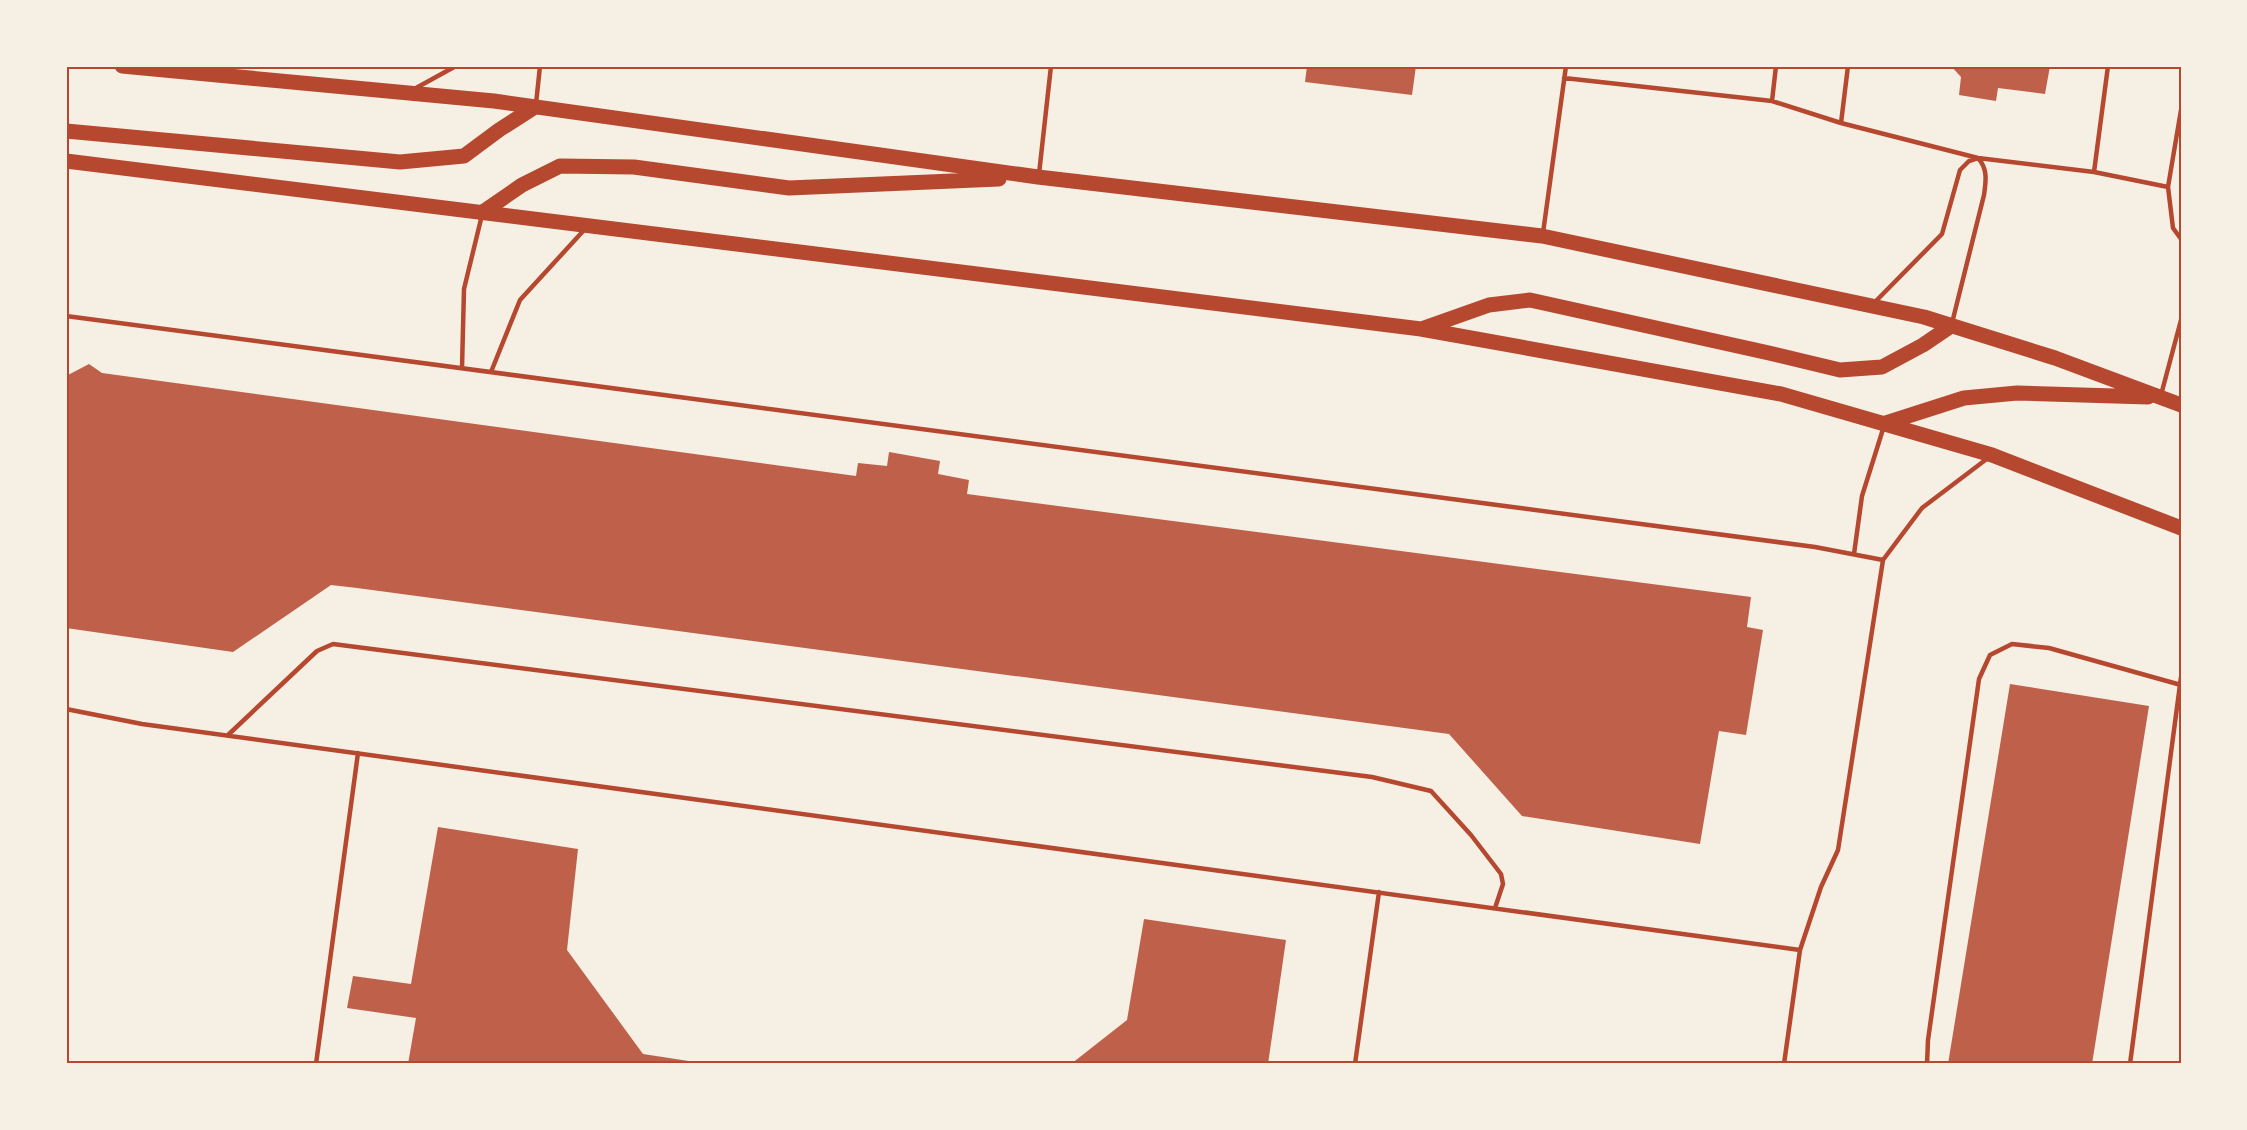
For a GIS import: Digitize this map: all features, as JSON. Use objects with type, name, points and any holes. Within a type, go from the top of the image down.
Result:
[{"type":"main road","points":[[122,66],[406,94],[494,100],[1038,177],[1542,236],[1924,317],[2055,358],[2181,405]]},
{"type":"main road","points":[[66,131],[400,162],[465,156],[499,130],[535,107]]},
{"type":"main road","points":[[66,161],[1421,329],[1781,394],[1992,455],[2181,528]]},
{"type":"main road","points":[[483,212],[522,185],[560,166],[634,167],[789,188],[1038,177]]},
{"type":"main road","points":[[1421,329],[1489,304],[1530,300],[1769,352],[1840,370],[1882,366],[1923,345],[1951,326]]},
{"type":"main road","points":[[1884,424],[1964,398],[2017,393],[2160,397]]},
{"type":"lane","points":[[406,94],[456,66]]},
{"type":"lane","points":[[535,107],[540,66]]},
{"type":"lane","points":[[1038,177],[1051,66]]},
{"type":"lane","points":[[1542,236],[1566,66]]},
{"type":"lane","points":[[1772,101],[1776,66]]},
{"type":"lane","points":[[1840,123],[1848,66]]},
{"type":"lane","points":[[2094,172],[2108,66]]},
{"type":"lane","points":[[1564,78],[1772,101],[1840,123],[1978,158],[2094,172],[2168,187]]},
{"type":"lane","points":[[2181,110],[2168,187],[2173,228],[2181,239]]},
{"type":"lane","points":[[2174,150],[2181,151]]},
{"type":"lane","points":[[1871,306],[1942,234],[1960,170],[1969,161],[1978,158]]},
{"type":"lane","points":[[1951,326],[1984,195],[1986,177],[1984,164],[1978,158]]},
{"type":"lane","points":[[462,368],[464,290],[483,212]]},
{"type":"lane","points":[[491,372],[520,300],[589,225]]},
{"type":"lane","points":[[66,316],[1815,547],[1882,560]]},
{"type":"lane","points":[[2160,397],[2181,320]]},
{"type":"lane","points":[[1854,554],[1862,496],[1884,424]]},
{"type":"lane","points":[[1784,1064],[1800,950],[1821,887],[1838,850],[1882,560],[1922,508],[1992,455]]},
{"type":"lane","points":[[228,735],[317,651],[333,644],[1372,777],[1431,791],[1471,835],[1501,874],[1503,884],[1495,908]]},
{"type":"lane","points":[[1927,1064],[1928,1040],[1979,679],[1990,655],[2012,644],[2049,648],[2180,684]]},
{"type":"lane","points":[[2130,1064],[2181,677]]},
{"type":"lane","points":[[66,708],[142,724],[1800,950]]},
{"type":"lane","points":[[316,1064],[358,753]]},
{"type":"lane","points":[[1355,1064],[1379,892]]},
{"type":"building","points":[[1307,66],[1416,66],[1412,95],[1305,82]]},
{"type":"building","points":[[1951,66],[2050,66],[2045,94],[1998,88],[1996,101],[1959,95],[1961,77]]},
{"type":"building","points":[[89,364],[102,373],[856,476],[858,463],[887,466],[889,452],[940,461],[938,474],[969,480],[967,494],[1751,597],[1747,627],[1763,630],[1746,735],[1719,731],[1700,844],[1522,816],[1449,734],[357,588],[331,585],[233,652],[66,628],[68,375]]},
{"type":"building","points":[[2010,684],[2149,706],[2092,1064],[1948,1064]]},
{"type":"building","points":[[438,827],[578,849],[567,950],[643,1054],[708,1064],[408,1064],[416,1018],[347,1008],[353,976],[411,984]]},
{"type":"building","points":[[1144,919],[1286,940],[1268,1064],[1071,1064],[1127,1020]]}]
